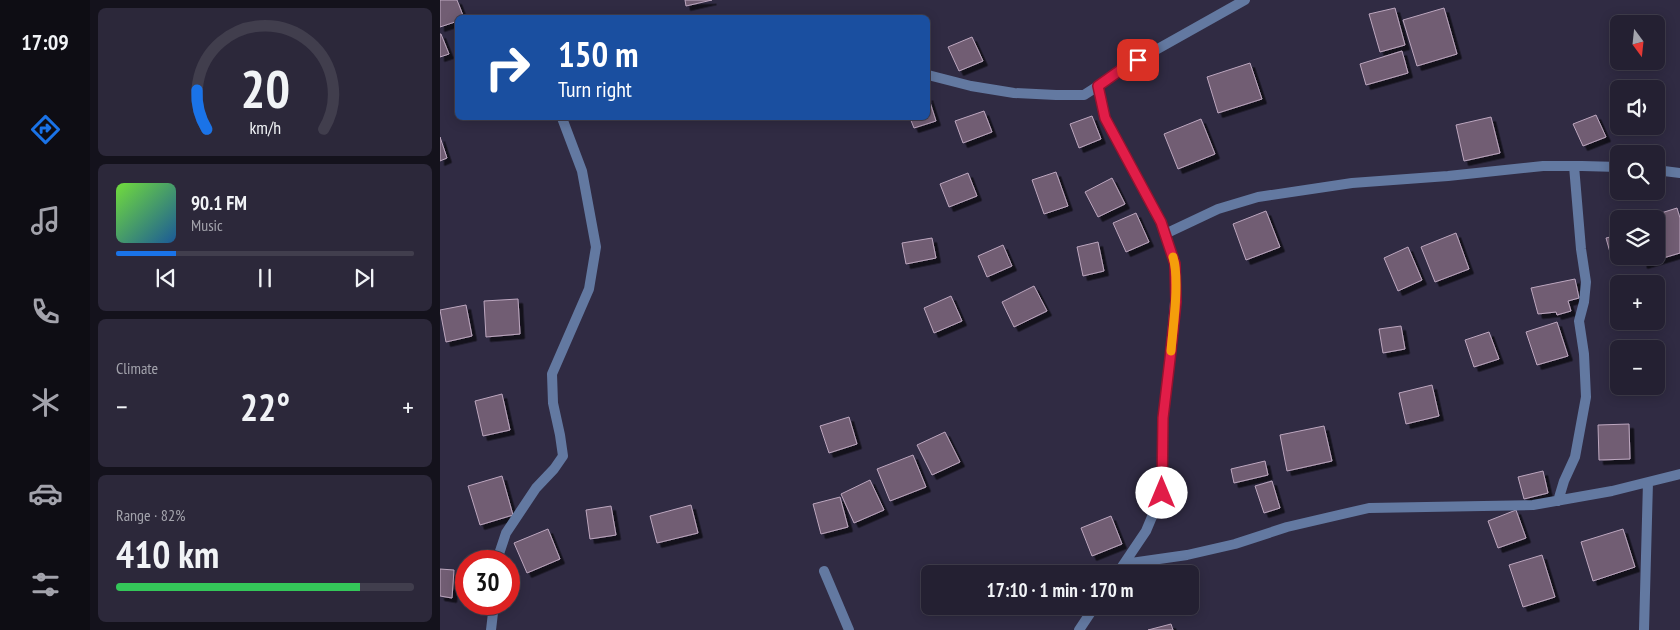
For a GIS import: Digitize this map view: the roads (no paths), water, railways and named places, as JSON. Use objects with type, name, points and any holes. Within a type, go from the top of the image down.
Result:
[{"type":"street","points":[[930,76],[1014,93],[1084,94],[1122,69],[1246,0]]},
{"type":"street","points":[[1098,86],[1105,118],[1161,222],[1175,264],[1176,302],[1163,418],[1162,493],[1146,531],[1124,564]]},
{"type":"street","points":[[500,550],[506,533],[536,488],[554,469],[563,456],[553,403],[552,374],[589,289],[596,247],[582,171],[563,120]]},
{"type":"street","points":[[1165,234],[1218,209],[1258,196],[1352,182],[1448,176],[1543,166],[1610,167]]},
{"type":"street","points":[[1558,500],[1575,457],[1586,397],[1584,354],[1579,321],[1584,302],[1586,282],[1580,240],[1574,166]]},
{"type":"street","points":[[1665,171],[1680,173]]},
{"type":"street","points":[[1124,564],[1235,544],[1286,527],[1369,508],[1532,505],[1612,491],[1680,474]]},
{"type":"street","points":[[1644,630],[1648,482]]},
{"type":"street","points":[[824,571],[849,630]]},
{"type":"street","points":[[491,630],[493,615]]},
{"type":"street","points":[[1078,630],[1088,615]]}]
